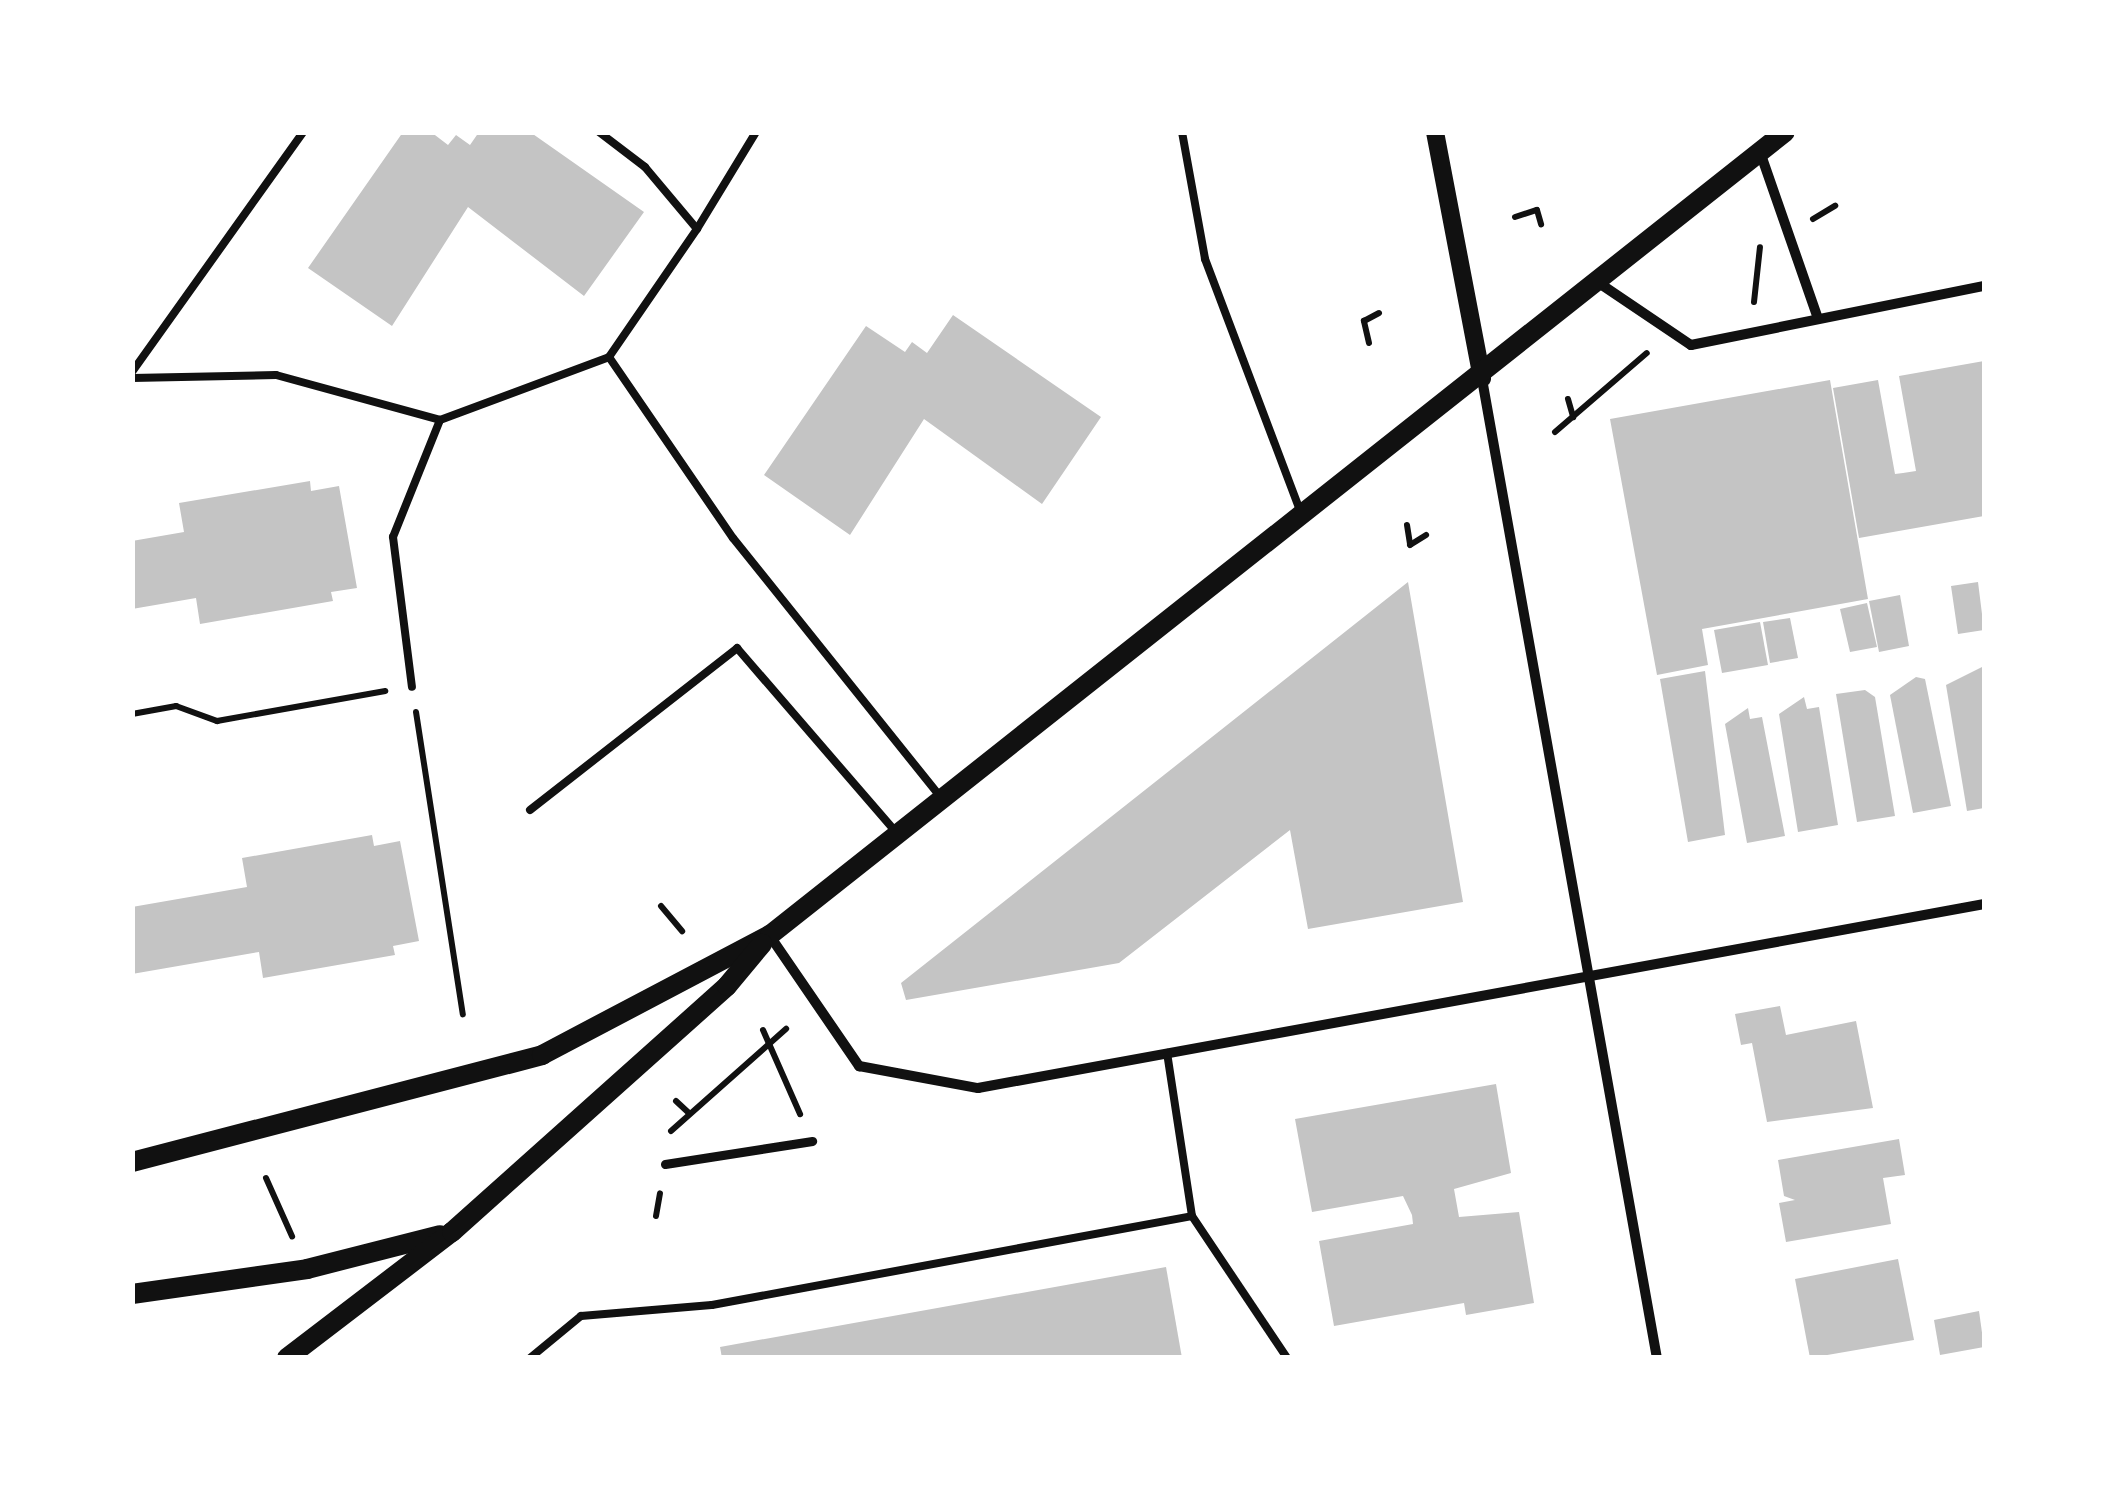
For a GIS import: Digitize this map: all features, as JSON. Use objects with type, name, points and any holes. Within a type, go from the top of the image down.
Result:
[{"type":"main road","points":[[132,1162],[542,1055],[770,935],[901,839],[1785,132]]},
{"type":"main road","points":[[286,1358],[452,1232],[727,986],[770,935]]},
{"type":"main road","points":[[132,1294],[307,1270],[452,1232]]},
{"type":"street","points":[[1435,132],[1657,1358]]},
{"type":"street","points":[[1760,152],[1817,316]]},
{"type":"street","points":[[1599,283],[1691,345],[1817,316],[1984,286]]},
{"type":"street","points":[[770,935],[859,1066],[978,1088],[1984,904]]},
{"type":"street","points":[[665,1164],[812,1141]]},
{"type":"lane","points":[[132,375],[303,132]]},
{"type":"lane","points":[[600,132],[645,167],[697,230]]},
{"type":"lane","points":[[132,375],[276,375],[440,420],[609,357],[697,230],[756,132]]},
{"type":"lane","points":[[1182,132],[1204,259],[1304,520]]},
{"type":"lane","points":[[609,357],[733,538],[946,803]]},
{"type":"lane","points":[[412,687],[393,537],[440,420]]},
{"type":"lane","points":[[530,810],[737,648],[901,839]]},
{"type":"lane","points":[[1168,1053],[1192,1216],[1287,1358]]},
{"type":"lane","points":[[530,1358],[581,1316],[712,1305],[1192,1216]]},
{"type":"path","points":[[1812,219],[1836,206]]},
{"type":"path","points":[[1516,217],[1537,210],[1541,224]]},
{"type":"path","points":[[1743,308],[1760,295],[1766,244]]},
{"type":"path","points":[[1369,344],[1364,322],[1378,313]]},
{"type":"path","points":[[1555,432],[1648,354]]},
{"type":"path","points":[[1568,398],[1573,417]]},
{"type":"path","points":[[1406,525],[1410,544],[1426,534]]},
{"type":"path","points":[[132,714],[176,706],[217,720],[412,687],[463,1014]]},
{"type":"path","points":[[661,906],[682,931]]},
{"type":"path","points":[[671,1131],[786,1029]]},
{"type":"path","points":[[763,1030],[800,1114]]},
{"type":"path","points":[[676,1101],[689,1113]]},
{"type":"path","points":[[266,1178],[299,1251]]},
{"type":"building","points":[[403,132],[431,132],[448,145],[456,135],[470,145],[479,132],[530,132],[644,212],[584,296],[468,207],[392,326],[308,268]]},
{"type":"building","points":[[953,315],[1101,417],[1042,504],[924,419],[850,535],[764,475],[866,326],[905,352],[912,342],[927,353]]},
{"type":"building","points":[[1984,361],[1984,516],[1859,538],[1833,388],[1878,380],[1895,474],[1916,471],[1899,376]]},
{"type":"building","points":[[1830,380],[1868,599],[1702,629],[1708,665],[1657,675],[1610,419]]},
{"type":"building","points":[[310,481],[311,491],[339,486],[357,588],[331,592],[333,601],[200,624],[196,598],[132,609],[132,541],[184,532],[179,503]]},
{"type":"building","points":[[1408,582],[1463,902],[1308,929],[1290,830],[1119,963],[906,1000],[901,983]]},
{"type":"building","points":[[1978,582],[1984,630],[1958,634],[1951,586]]},
{"type":"building","points":[[1900,595],[1909,646],[1879,652],[1869,601]]},
{"type":"building","points":[[1867,603],[1877,647],[1850,652],[1840,609]]},
{"type":"building","points":[[1790,618],[1798,658],[1770,663],[1763,622]]},
{"type":"building","points":[[1760,622],[1768,665],[1722,673],[1714,630]]},
{"type":"building","points":[[1982,667],[1984,808],[1967,811],[1946,685]]},
{"type":"building","points":[[1705,671],[1725,835],[1688,842],[1660,679]]},
{"type":"building","points":[[1916,677],[1925,679],[1951,806],[1913,813],[1890,695]]},
{"type":"building","points":[[1865,690],[1875,697],[1895,816],[1857,822],[1836,694]]},
{"type":"building","points":[[1804,697],[1807,709],[1819,707],[1838,825],[1798,832],[1779,714]]},
{"type":"building","points":[[1748,708],[1750,719],[1762,717],[1785,836],[1747,843],[1725,724]]},
{"type":"building","points":[[372,835],[374,846],[400,841],[419,941],[393,946],[395,955],[263,978],[259,952],[132,974],[132,907],[247,887],[242,858]]},
{"type":"building","points":[[1780,1006],[1786,1035],[1856,1021],[1873,1108],[1767,1122],[1752,1043],[1741,1045],[1735,1014]]},
{"type":"building","points":[[1496,1084],[1511,1173],[1454,1189],[1459,1217],[1519,1212],[1534,1303],[1466,1315],[1464,1303],[1334,1326],[1319,1241],[1413,1224],[1412,1215],[1403,1196],[1312,1212],[1295,1119]]},
{"type":"building","points":[[1899,1139],[1905,1175],[1883,1178],[1891,1224],[1786,1242],[1779,1203],[1795,1200],[1784,1196],[1778,1160]]},
{"type":"building","points":[[1898,1259],[1914,1340],[1810,1358],[1795,1279]]},
{"type":"building","points":[[1166,1267],[1182,1358],[722,1358],[720,1347]]},
{"type":"building","points":[[1979,1311],[1984,1347],[1940,1355],[1934,1320]]}]
